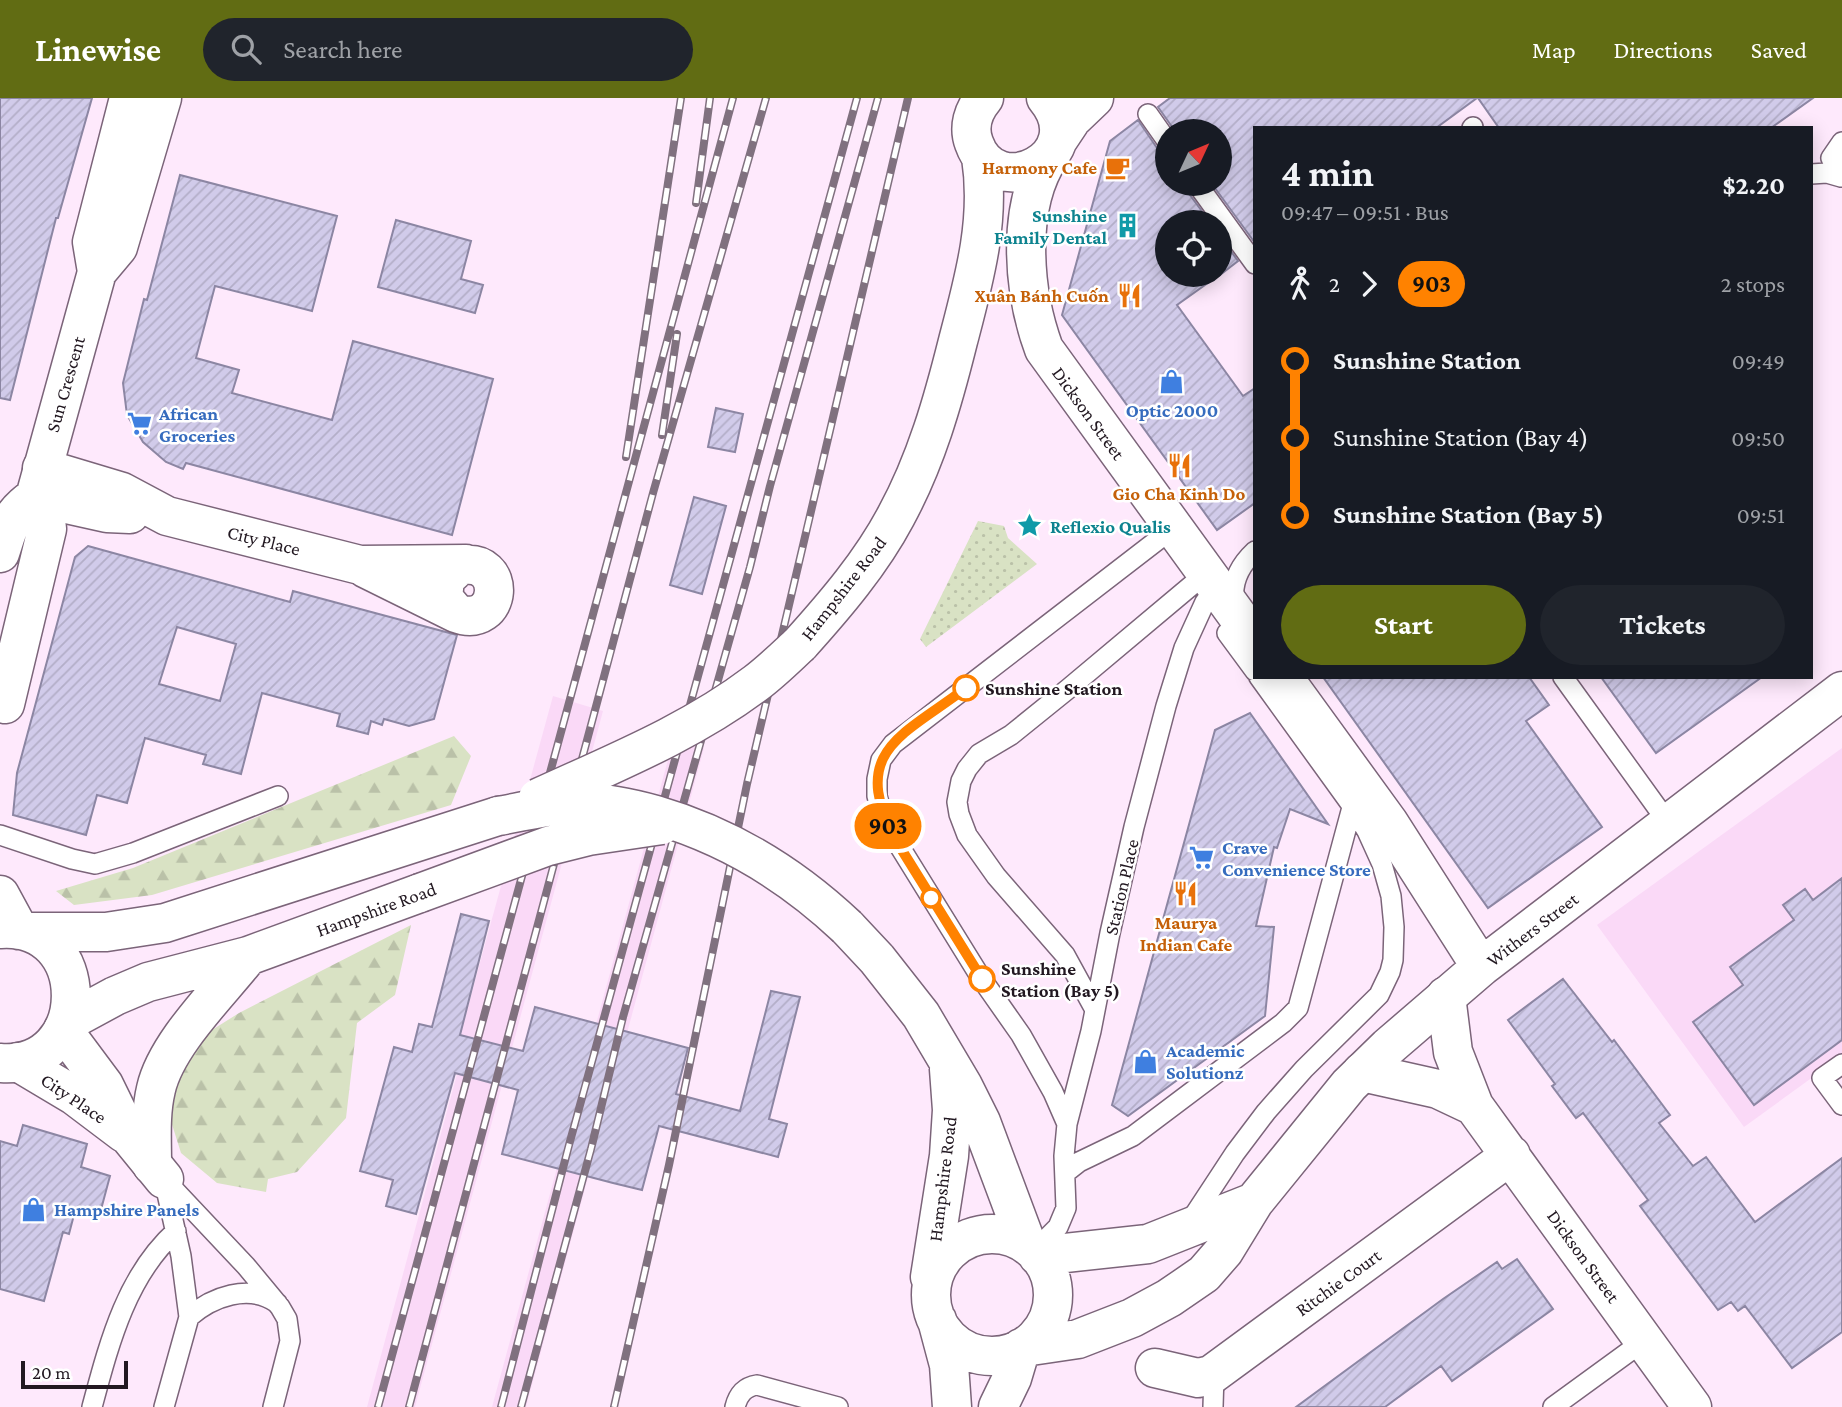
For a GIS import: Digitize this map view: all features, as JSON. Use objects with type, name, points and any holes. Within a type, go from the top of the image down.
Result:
[{"type":"street","name":"Sun Crescent","points":[[97,272],[92,242],[130,98]]},
{"type":"street","name":"Sun Crescent","points":[[0,553],[12,517],[38,482],[97,272],[118,247],[162,98]]},
{"type":"street","name":"Hampshire Road","points":[[16,930],[106,932],[165,923],[433,838],[498,816],[644,749],[699,720],[758,682],[800,644],[867,564],[902,506],[933,430],[966,311],[984,222],[986,194],[981,157],[973,142],[971,126],[975,111],[984,98]]},
{"type":"street","points":[[1046,98],[1058,122],[1048,159]]},
{"type":"street","points":[[981,157],[996,169],[1016,173],[1035,168],[1048,159],[1072,119],[1094,98]]},
{"type":"street","name":"Dickson Street","points":[[1048,159],[1029,222],[1028,275],[1032,311],[1044,349],[1232,619]]},
{"type":"street","points":[[1,713],[47,529],[38,482]]},
{"type":"street","name":"City Place","points":[[38,482],[107,513],[167,516],[360,565],[456,613],[443,598],[443,585],[453,569],[466,564],[360,565]]},
{"type":"street","points":[[0,666],[6,684],[1,713]]},
{"type":"street","points":[[1284,679],[1356,794],[1403,845],[1481,967]]},
{"type":"street","name":"Withers Street","points":[[1023,1348],[1077,1339],[1132,1318],[1169,1298],[1203,1274],[1224,1251],[1254,1202],[1362,1072],[1481,967],[1842,691]]},
{"type":"street","name":"Hampshire Road","points":[[498,816],[546,807],[589,803],[625,807],[692,826],[743,850],[800,886],[848,927],[921,1015],[981,1122],[1033,1251]]},
{"type":"street","name":"Hampshire Road","points":[[6,1063],[45,1050],[65,1026],[115,996],[148,982],[248,956],[568,840],[662,825],[692,826]]},
{"type":"street","points":[[0,895],[16,930],[42,939],[63,961],[72,991],[72,1007],[65,1026]]},
{"type":"street","points":[[158,1172],[152,1112],[156,1087],[164,1065],[180,1040],[248,956]]},
{"type":"street","name":"Dickson Street","points":[[1446,996],[1453,1052],[1474,1105],[1692,1407]]},
{"type":"street","name":"City Place","points":[[65,1026],[104,1085],[129,1136],[158,1172]]},
{"type":"street","name":"Hampshire Road","points":[[934,1308],[932,1260],[950,1156],[951,1082],[948,1060]]},
{"type":"street","name":"City Place","points":[[6,1063],[75,1096],[129,1136]]},
{"type":"street","name":"Dickson Street","points":[[1362,1072],[1438,1089],[1474,1105]]},
{"type":"street","name":"Ritchie Court","points":[[1155,1368],[1206,1378],[1214,1390],[1511,1155]]},
{"type":"street","name":"Withers Street","points":[[1033,1251],[1148,1244],[1254,1202]]},
{"type":"street","points":[[934,1308],[950,1339],[972,1352],[997,1356],[1023,1348],[1040,1333],[1050,1315],[1052,1305],[1049,1273],[1033,1251],[997,1234],[967,1239],[943,1258],[934,1277],[934,1308],[949,1365],[952,1407]]},
{"type":"street","points":[[998,1407],[1023,1348]]},
{"type":"lane","points":[[1148,114],[1155,124]]},
{"type":"lane","points":[[1841,177],[1831,158],[1842,142]]},
{"type":"lane","points":[[1048,159],[1013,235],[1009,251],[1012,294],[1028,351],[1048,385],[1192,585],[1232,619],[1253,666]]},
{"type":"lane","points":[[1813,174],[1827,173],[1841,177]]},
{"type":"lane","points":[[1206,196],[1253,261]]},
{"type":"lane","points":[[1067,1124],[1026,1043],[981,978],[895,839],[879,805],[876,789],[879,767],[887,750],[913,727],[1159,539]]},
{"type":"lane","points":[[1232,619],[1237,575],[1253,553]]},
{"type":"lane","points":[[1094,1008],[1065,955],[996,876],[967,835],[959,814],[959,790],[967,769],[979,754],[1006,738],[1049,705],[1192,585]]},
{"type":"lane","name":"Station Place","points":[[1033,1251],[1054,1231],[1064,1215],[1067,1199],[1067,1124],[1091,1031],[1134,827],[1184,648],[1232,619]]},
{"type":"lane","points":[[1178,1234],[1196,1214],[1235,1153],[1266,1112],[1315,1057],[1370,1006],[1379,995],[1390,972],[1394,927],[1391,896],[1356,794],[1261,679]]},
{"type":"lane","points":[[1564,679],[1670,824]]},
{"type":"lane","points":[[1065,1173],[1079,1162],[1138,1133],[1283,1023],[1298,1008],[1356,794]]},
{"type":"lane","points":[[0,835],[95,864],[278,796]]},
{"type":"lane","points":[[1842,1064],[1822,1078],[1842,1105]]},
{"type":"lane","points":[[158,1172],[176,1231],[189,1317],[164,1407]]},
{"type":"lane","points":[[158,1172],[246,1266],[281,1307],[287,1319],[290,1341],[273,1407]]},
{"type":"lane","points":[[92,1407],[112,1335],[126,1303],[151,1259],[176,1231]]},
{"type":"lane","points":[[189,1317],[209,1301],[227,1296],[262,1296],[281,1307]]},
{"type":"lane","points":[[1553,1407],[1645,1340]]},
{"type":"lane","points":[[735,1407],[741,1392],[757,1385],[825,1405]]},
{"type":"shaded area","points":[[553,696],[603,711],[415,1407],[367,1407],[459,1067],[452,1065]]},
{"type":"shaded area","points":[[675,734],[704,748],[526,1407],[492,1407]]},
{"type":"shaded area","points":[[1842,748],[1842,1056],[1744,1127],[1597,925]]},
{"type":"green space","points":[[978,521],[1004,526],[1008,538],[1037,564],[926,647],[920,639]]},
{"type":"green space","points":[[454,736],[471,756],[451,805],[152,895],[74,905],[56,891],[133,868]]},
{"type":"green space","points":[[411,925],[395,995],[357,1023],[346,1118],[297,1172],[268,1179],[266,1192],[217,1183],[181,1153],[170,1118],[178,1070],[204,1035],[239,1013]]},
{"type":"building","points":[[0,98],[92,98],[56,218],[10,400],[0,398]]},
{"type":"building","points":[[1170,98],[1477,98],[1439,126],[1253,126],[1253,240],[1221,196],[1232,196],[1232,119],[1166,119],[1158,107]]},
{"type":"building","points":[[1478,98],[1813,98],[1774,126],[1498,126]]},
{"type":"building","points":[[1138,120],[1155,145],[1155,196],[1191,196],[1201,210],[1155,210],[1155,287],[1202,287],[1177,305],[1243,396],[1253,389],[1253,504],[1217,530],[1062,315],[1110,141]]},
{"type":"building","points":[[180,175],[337,216],[312,311],[215,286],[196,358],[239,370],[232,393],[332,420],[353,341],[493,379],[452,535],[186,463],[183,469],[166,462],[143,442],[127,415],[123,383]]},
{"type":"building","points":[[396,220],[471,241],[461,279],[483,285],[475,313],[378,287]]},
{"type":"building","points":[[1232,253],[1238,261],[1232,266]]},
{"type":"building","points":[[716,408],[743,414],[735,452],[708,447]]},
{"type":"building","points":[[694,497],[726,506],[702,594],[670,585]]},
{"type":"building","points":[[88,546],[290,602],[293,591],[457,635],[434,719],[409,726],[384,719],[382,725],[371,721],[368,734],[337,726],[340,714],[262,693],[241,774],[203,764],[206,755],[145,738],[127,803],[97,795],[86,835],[13,815],[17,773],[75,557]],"holes":[[[177,627],[236,644],[220,701],[159,684]]]},
{"type":"building","points":[[1324,679],[1530,679],[1549,705],[1526,721],[1602,827],[1488,908]]},
{"type":"building","points":[[1602,679],[1759,679],[1656,753]]},
{"type":"building","points":[[1250,713],[1328,824],[1290,809],[1277,848],[1274,847],[1256,926],[1274,927],[1265,1016],[1128,1116],[1112,1105],[1215,730]]},
{"type":"building","points":[[1842,878],[1842,1040],[1754,1105],[1693,1022],[1743,985],[1730,967],[1794,920],[1783,905],[1805,889],[1813,900]]},
{"type":"building","points":[[461,914],[489,921],[460,1035],[523,1051],[535,1007],[688,1048],[676,1094],[740,1111],[771,991],[800,997],[769,1119],[787,1124],[778,1157],[659,1126],[642,1190],[613,1183],[502,1154],[518,1090],[455,1073],[416,1214],[386,1206],[393,1180],[360,1171],[394,1047],[412,1052],[419,1024],[432,1027]]},
{"type":"building","points":[[1563,979],[1612,1042],[1614,1040],[1670,1115],[1659,1123],[1693,1166],[1706,1157],[1755,1222],[1842,1158],[1842,1332],[1792,1368],[1745,1306],[1738,1311],[1731,1302],[1718,1310],[1640,1206],[1648,1200],[1583,1113],[1576,1118],[1552,1086],[1555,1084],[1508,1020]]},
{"type":"building","points":[[23,1125],[87,1144],[81,1167],[110,1176],[99,1217],[75,1211],[69,1234],[63,1232],[44,1301],[0,1289],[0,1141],[17,1146]]},
{"type":"building","points":[[1517,1259],[1553,1309],[1452,1381],[1441,1366],[1385,1407],[1296,1407],[1497,1262],[1502,1269]]},
{"type":"railway","points":[[626,457],[681,98]]},
{"type":"railway","points":[[696,203],[710,98]]},
{"type":"railway","points":[[378,1407],[733,98]]},
{"type":"railway","points":[[409,1407],[653,493],[766,98]]},
{"type":"railway","points":[[501,1407],[569,1145],[857,98]]},
{"type":"railway","points":[[521,1407],[591,1149],[623,1017],[878,98]]},
{"type":"railway","points":[[614,1407],[669,1165],[747,784],[908,98]]},
{"type":"railway","points":[[662,435],[677,334]]},
{"type":"bus line","name":"903","points":[[966,688],[887,750],[879,767],[876,789],[883,817],[895,839],[982,979]]},
{"type":"place","name":"Harmony Cafe","points":[[1117,167]]},
{"type":"place","name":"Sunshine Family Dental","points":[[1127,226]]},
{"type":"place","name":"Xuân Bánh Cuốn","points":[[1129,295]]},
{"type":"place","name":"Optic 2000","points":[[1172,382]]},
{"type":"place","name":"African Groceries","points":[[139,424]]},
{"type":"place","name":"Gio Cha Kinh Do","points":[[1179,465]]},
{"type":"place","name":"Reflexio Qualis","points":[[1030,526]]},
{"type":"place","name":"Sunshine Station","points":[[966,688]]},
{"type":"place","name":"Crave Convenience Store","points":[[1202,858]]},
{"type":"place","name":"Maurya Indian Cafe","points":[[1186,894]]},
{"type":"place","name":"Sunshine Station (Bay 5)","points":[[982,979]]},
{"type":"place","name":"Academic Solutionz","points":[[1146,1061]]},
{"type":"place","name":"Hampshire Panels","points":[[34,1209]]}]
